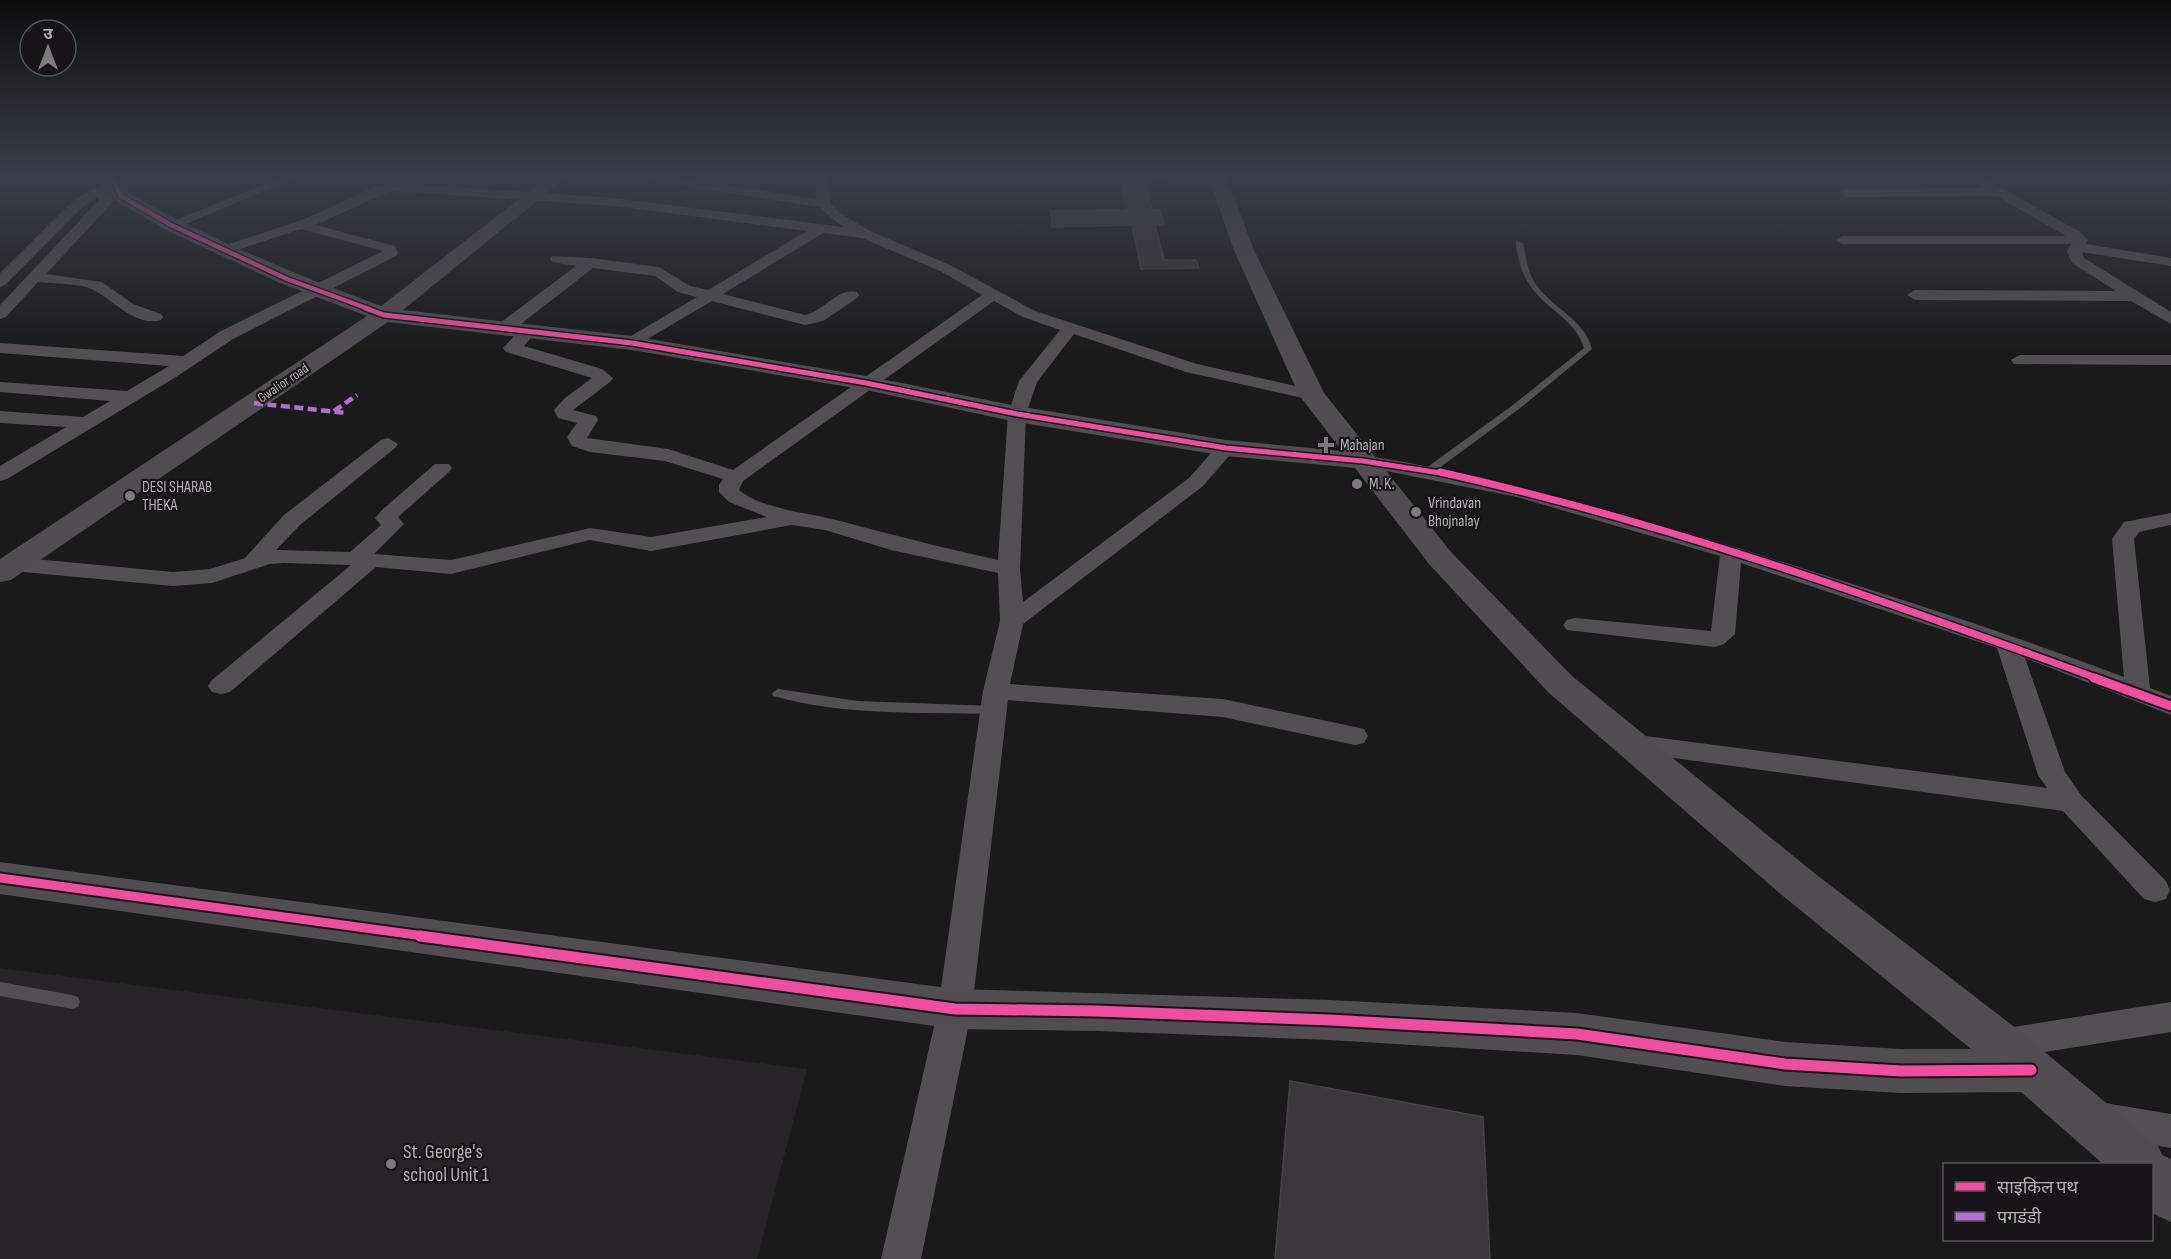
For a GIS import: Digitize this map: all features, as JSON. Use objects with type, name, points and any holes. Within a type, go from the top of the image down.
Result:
[{"type":"street","points":[[0,282],[45,237]]},
{"type":"street","points":[[0,314],[72,237]]},
{"type":"street","points":[[194,237],[222,251],[384,315],[632,343],[866,383],[1017,414],[1226,447],[1430,470],[1503,486],[1887,602],[2171,706]]},
{"type":"street","points":[[222,251],[265,237]]},
{"type":"street","points":[[0,475],[252,321],[321,290],[386,257],[391,251],[342,237]]},
{"type":"street","name":"Gwalior road","points":[[7,569],[384,315],[482,237]]},
{"type":"street","points":[[632,343],[806,237]]},
{"type":"street","points":[[871,237],[945,268],[1029,314],[1069,329],[1192,368],[1312,395]]},
{"type":"street","points":[[1240,237],[1312,395],[1440,558],[1560,684],[1798,884],[2016,1057],[2139,1163]]},
{"type":"street","points":[[2069,237],[2079,243]]},
{"type":"street","points":[[1842,240],[2079,243],[2171,262]]},
{"type":"street","points":[[2079,243],[2073,255],[2077,260],[2171,319]]},
{"type":"street","points":[[557,259],[659,272],[684,289],[708,297],[809,320],[817,318],[851,295]]},
{"type":"street","points":[[502,330],[591,262]]},
{"type":"street","points":[[34,277],[97,285],[127,307],[155,317]]},
{"type":"street","points":[[994,294],[736,477],[729,485],[729,492],[736,498],[792,519],[827,524],[899,545],[1009,569]]},
{"type":"street","points":[[1915,296],[2132,296]]},
{"type":"street","points":[[901,1259],[955,1009],[995,700],[1012,621],[1009,569],[1017,414],[1029,381],[1069,329]]},
{"type":"street","points":[[528,332],[512,348],[596,373],[604,378],[563,410],[565,414],[589,420],[577,437],[579,442],[590,446],[668,455],[736,477]]},
{"type":"street","points":[[0,348],[187,362]]},
{"type":"street","points":[[2020,360],[2171,360]]},
{"type":"street","points":[[0,387],[130,397]]},
{"type":"street","points":[[0,417],[87,423]]},
{"type":"street","points":[[253,562],[292,520],[388,444]]},
{"type":"street","points":[[1012,621],[1196,482],[1226,447]]},
{"type":"street","points":[[221,686],[364,559],[393,524],[386,518],[390,513],[442,468]]},
{"type":"street","points":[[7,569],[173,579],[212,576],[253,562],[295,556],[460,567],[590,534],[651,544],[792,519]]},
{"type":"street","points":[[2138,692],[2123,539],[2132,527],[2171,519]]},
{"type":"street","points":[[1575,625],[1715,639],[1723,634],[1731,553]]},
{"type":"street","points":[[2008,645],[2052,775],[2071,802],[2155,890]]},
{"type":"street","points":[[995,700],[1224,708],[1355,736]]},
{"type":"street","points":[[1630,743],[2071,802]]},
{"type":"street","points":[[0,878],[955,1009],[1096,1011],[1577,1034],[1785,1064],[1901,1071],[2016,1057],[2171,1017]]},
{"type":"street","points":[[2088,1117],[2171,1131]]},
{"type":"street","points":[[2153,1178],[2171,1196]]},
{"type":"lane","points":[[1430,470],[1588,349],[1585,339],[1573,325],[1531,283],[1519,243]]},
{"type":"lane","points":[[778,693],[808,700],[854,705],[995,700]]},
{"type":"lane","points":[[0,989],[72,1002]]},
{"type":"shaded area","name":"St. George's school Unit 1","points":[[0,968],[807,1069],[757,1259],[0,1259]]},
{"type":"building","points":[[1134,237],[1158,237],[1164,260],[1196,260],[1199,268],[1141,269]]},
{"type":"building","points":[[1290,1081],[1483,1117],[1490,1259],[1275,1259]]},
{"type":"marked path","points":[[334,411],[357,395]]},
{"type":"marked path","points":[[254,403],[347,413]]},
{"type":"cycle path","points":[[196,237],[287,279],[384,315],[632,343],[866,383],[1017,414],[1226,448],[1430,470],[1502,486],[1596,511],[1887,602],[2171,706]]},
{"type":"cycle path","points":[[0,878],[955,1009],[1096,1011],[1330,1020],[1577,1034],[1785,1064],[1901,1071],[2031,1070]]},
{"type":"place","name":"Mahajan","points":[[1326,445]]},
{"type":"place","name":"M. K.","points":[[1357,484]]},
{"type":"place","name":"DESI SHARAB THEKA","points":[[130,496]]},
{"type":"place","name":"Vrindavan Bhojnalay","points":[[1416,512]]},
{"type":"place","name":"St. George's school Unit 1","points":[[391,1164]]}]
